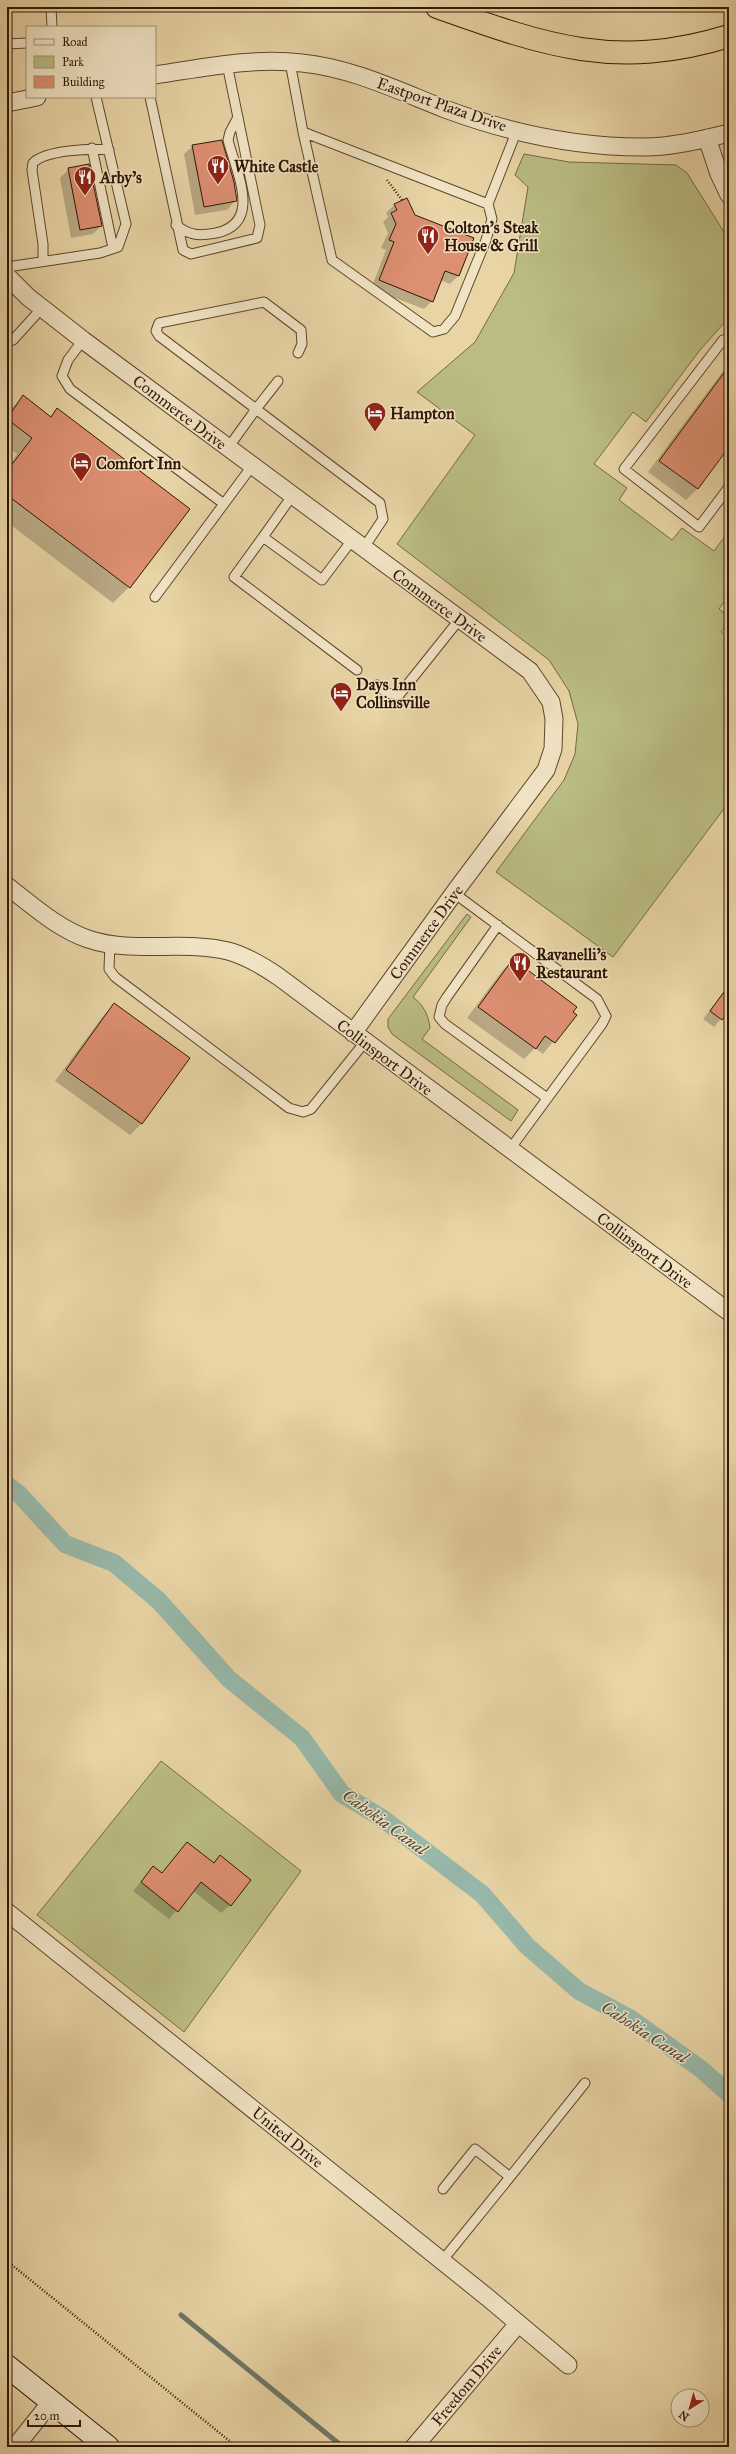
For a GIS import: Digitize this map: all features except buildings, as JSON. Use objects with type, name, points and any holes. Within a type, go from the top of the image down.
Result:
[{"type":"highway","points":[[437,7],[515,35],[561,47],[601,53],[638,54],[678,48],[729,36]]},
{"type":"main road","points":[[7,2366],[108,2447]]},
{"type":"street","name":"Eastport Plaza Drive","points":[[156,75],[227,64],[264,61],[290,62],[338,70],[373,80],[447,109],[517,130],[596,145],[643,147],[708,138],[729,133]]},
{"type":"street","points":[[7,103],[32,98]]},
{"type":"street","points":[[708,138],[719,174],[729,195]]},
{"type":"street","name":"Commerce Drive","points":[[7,276],[42,308],[83,340],[459,620],[530,671],[551,702],[555,736],[546,770],[454,893],[359,1037]]},
{"type":"street","name":"Collinsport Drive","points":[[7,886],[73,932],[89,939],[110,943],[203,948],[234,953],[254,961],[279,977],[729,1312]]},
{"type":"street","name":"United Drive","points":[[7,1912],[442,2261],[568,2365]]},
{"type":"street","name":"Freedom Drive","points":[[414,2447],[518,2324]]},
{"type":"street","points":[[14,2447],[51,2402]]},
{"type":"lane","points":[[51,7],[52,26]]},
{"type":"lane","points":[[7,44],[26,43]]},
{"type":"lane","points":[[290,62],[302,132],[332,260],[433,332],[444,330],[455,316],[486,240],[492,219],[488,204],[517,130]]},
{"type":"lane","points":[[150,98],[181,247],[191,254],[257,238],[260,225],[227,64]]},
{"type":"lane","points":[[7,267],[100,253],[116,247],[126,224],[96,98]]},
{"type":"lane","points":[[176,225],[188,234],[211,234],[228,230],[235,226],[242,217],[244,203],[228,140],[230,132],[238,117]]},
{"type":"lane","points":[[302,132],[488,204]]},
{"type":"lane","points":[[43,261],[43,244],[32,170],[33,163],[41,158],[80,149],[92,148],[109,150]]},
{"type":"lane","points":[[92,148],[116,247]]},
{"type":"lane","points":[[263,537],[322,580],[383,519],[380,503],[159,336],[156,331],[159,323],[264,302],[301,330],[302,344],[298,353]]},
{"type":"lane","points":[[7,348],[10,338],[42,308]]},
{"type":"lane","points":[[729,339],[723,340],[624,469],[699,527],[729,487]]},
{"type":"lane","points":[[83,340],[68,360],[62,376],[70,389],[224,504]]},
{"type":"lane","points":[[228,448],[278,381]]},
{"type":"lane","points":[[155,597],[252,466]]},
{"type":"lane","points":[[292,496],[234,577],[357,670]]},
{"type":"lane","points":[[377,685],[387,692],[399,695],[459,620]]},
{"type":"lane","points":[[454,893],[597,999],[606,1016],[602,1024],[510,1149]]},
{"type":"lane","points":[[498,925],[447,997],[442,1005],[439,1017],[445,1024],[547,1098]]},
{"type":"lane","points":[[110,943],[109,968],[115,977],[289,1108],[302,1112],[310,1109],[359,1037]]},
{"type":"lane","points":[[442,2261],[585,2083]]},
{"type":"lane","points":[[443,2188],[476,2149],[510,2177]]},
{"type":"path","points":[[384,177],[402,200]]},
{"type":"path","points":[[7,2261],[237,2447]]},
{"type":"green space","points":[[524,154],[569,162],[676,165],[687,173],[729,240],[729,325],[724,323],[700,350],[646,422],[633,412],[594,464],[627,488],[619,500],[672,540],[682,528],[714,551],[729,531],[729,595],[719,609],[729,617],[729,623],[721,632],[729,638],[729,802],[613,957],[496,872],[564,780],[575,754],[578,724],[569,691],[549,660],[397,544],[475,435],[417,392],[475,342],[514,273],[528,187],[515,175]]},
{"type":"green space","points":[[467,914],[471,917],[413,997],[423,1007],[427,1014],[429,1023],[430,1028],[422,1039],[518,1110],[511,1121],[392,1034],[388,1027],[388,1019]]},
{"type":"green space","points":[[161,1761],[301,1871],[184,2032],[37,1915]]},
{"type":"waterway","name":"Cahokia Canal","points":[[7,1485],[20,1495],[65,1544],[114,1563],[159,1601],[229,1679],[302,1738],[342,1794],[382,1818],[482,1894],[527,1946],[579,1991],[631,2019],[701,2069],[729,2094]]},
{"type":"waterway","points":[[181,2315],[343,2447]]},
{"type":"place","name":"White Castle","points":[[218,186]]},
{"type":"place","name":"Arby's","points":[[85,196]]},
{"type":"place","name":"Colton's Steak House & Grill","points":[[428,256]]},
{"type":"place","name":"Hampton","points":[[375,432]]},
{"type":"place","name":"Comfort Inn","points":[[81,482]]},
{"type":"place","name":"Days Inn Collinsville","points":[[341,712]]},
{"type":"place","name":"Ravanelli's Restaurant","points":[[520,982]]}]
